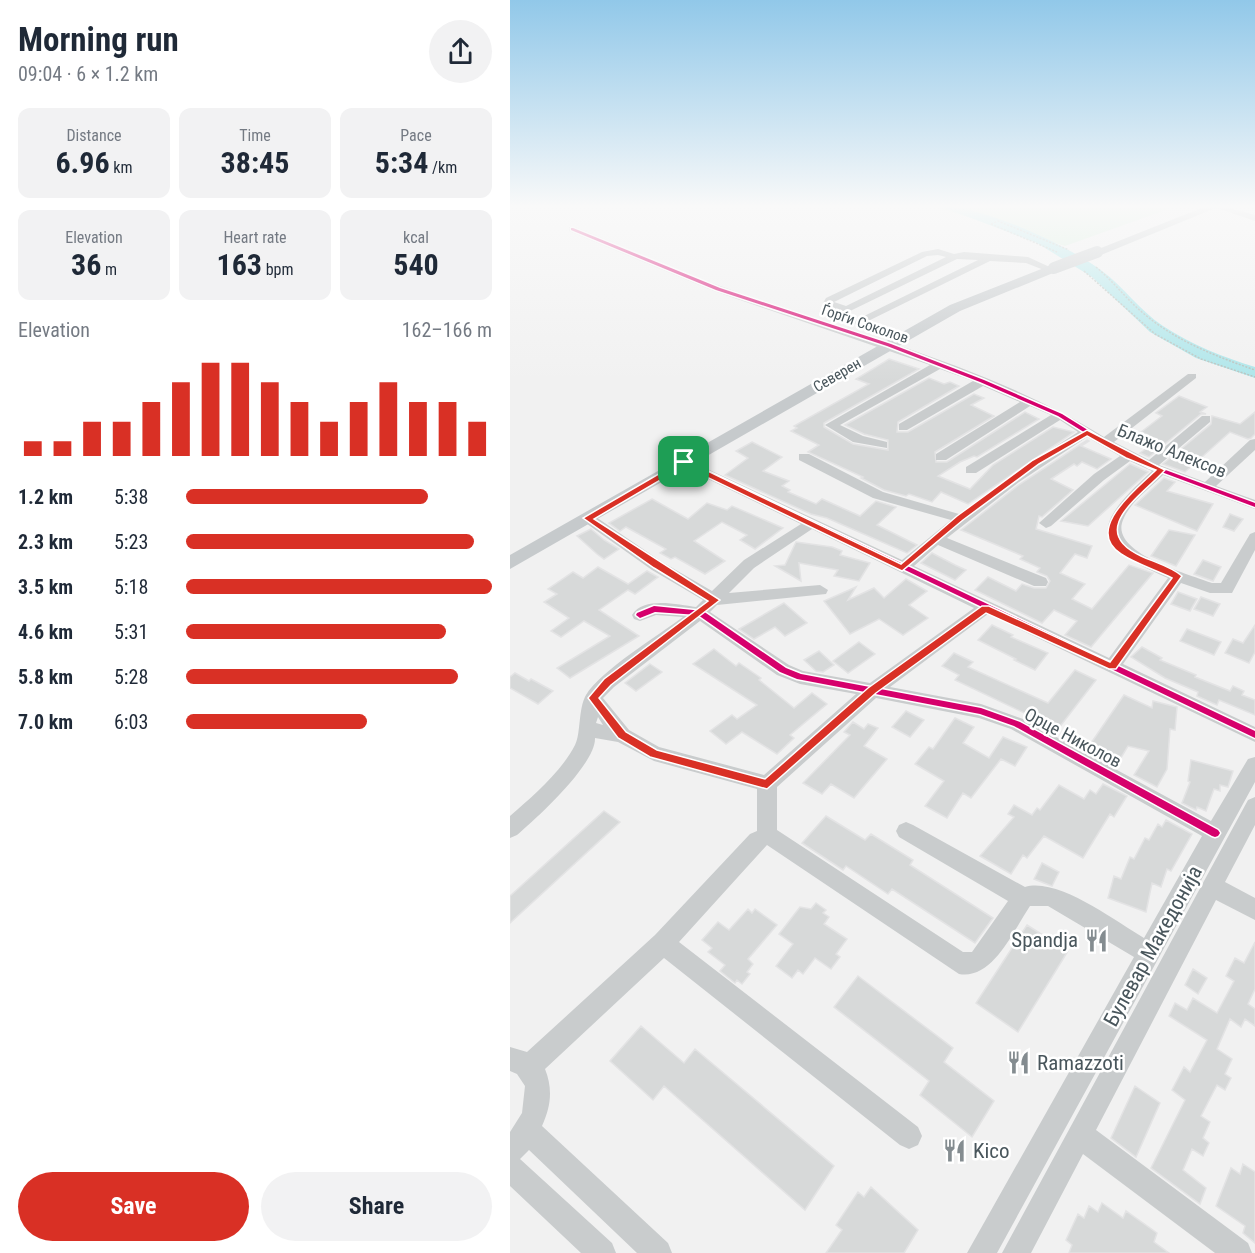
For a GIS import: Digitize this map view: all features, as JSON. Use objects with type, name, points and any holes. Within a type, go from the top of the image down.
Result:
[{"type":"main road","name":"Северен","points":[[510,563],[889,345],[973,300],[1049,265]]},
{"type":"street","name":"Ѓорѓи Соколов","points":[[661,265],[718,289],[889,345],[1047,409]]},
{"type":"street","points":[[902,265],[828,303],[844,310],[850,308],[937,265]]},
{"type":"street","points":[[858,323],[973,265]]},
{"type":"street","points":[[882,445],[858,439],[831,424],[940,364]]},
{"type":"street","points":[[1105,443],[1192,375]]},
{"type":"street","points":[[903,427],[982,381]]},
{"type":"street","points":[[941,457],[1030,401]]},
{"type":"street","name":"Блажо Алексов","points":[[1047,409],[1129,456],[1255,505]]},
{"type":"street","points":[[971,470],[1060,415]]},
{"type":"street","points":[[1206,419],[1156,468],[1118,513],[1113,525],[1113,538],[1123,551],[1178,576],[1210,588],[1226,589],[1255,537]]},
{"type":"street","points":[[902,568],[960,518],[1036,462],[1087,432]]},
{"type":"street","points":[[1208,486],[1255,443]]},
{"type":"street","points":[[1046,524],[1099,477],[1129,456]]},
{"type":"street","points":[[804,457],[878,495],[960,518]]},
{"type":"street","points":[[684,462],[1255,735]]},
{"type":"street","points":[[588,518],[657,566],[715,600],[819,590]]},
{"type":"street","points":[[510,829],[548,795],[586,745],[586,729],[593,698],[608,682],[700,613],[715,600],[735,576],[810,524]]},
{"type":"street","points":[[936,538],[1040,582]]},
{"type":"street","points":[[1112,667],[1178,576]]},
{"type":"street","points":[[767,836],[767,784],[872,691],[986,608]]},
{"type":"street","name":"Орце Николов","points":[[640,615],[662,609],[700,613],[783,670],[817,682],[981,711],[1017,724],[1215,833]]},
{"type":"street","points":[[593,698],[622,735]]},
{"type":"street","points":[[586,729],[622,735],[654,753],[767,784]]},
{"type":"street","name":"Булевар Македонија","points":[[981,1253],[1255,765]]},
{"type":"street","name":"Булевар Македонија","points":[[1016,1253],[1255,806]]},
{"type":"street","points":[[906,831],[1023,898]]},
{"type":"street","points":[[658,1253],[519,1141],[536,1114],[539,1097],[537,1080],[519,1063],[663,943],[757,840],[767,836],[776,839],[960,963],[971,965],[980,960],[1023,898],[1036,894],[1052,897],[1149,953]]},
{"type":"street","points":[[1212,886],[1255,910]]},
{"type":"street","points":[[663,943],[909,1136]]},
{"type":"street","points":[[1080,1135],[1238,1253]]},
{"type":"street","points":[[510,1168],[602,1253]]},
{"type":"path","points":[[1095,266],[1143,314],[1187,343],[1255,370]]},
{"type":"path","points":[[1082,269],[1122,303],[1141,323],[1169,343],[1201,359],[1255,377]]},
{"type":"path","points":[[1122,303],[1132,302]]},
{"type":"building","points":[[889,359],[919,369],[824,423],[824,427],[853,444],[888,450],[888,440],[864,434],[845,425],[929,378],[944,384],[950,382],[959,386],[898,422],[897,432],[908,432],[974,394],[984,398],[971,405],[994,416],[935,452],[936,462],[947,462],[1025,412],[1039,419],[977,457],[974,456],[960,462],[938,476],[970,489],[993,465],[1053,427],[1074,432],[968,504],[941,492],[932,502],[909,494],[906,496],[884,490],[861,478],[863,477],[808,452],[819,445],[791,431],[797,428],[794,426],[869,384],[856,379]]},
{"type":"building","points":[[1179,396],[1207,407],[1200,412],[1206,414],[1201,414],[1149,457],[1140,453],[1147,448],[1137,444],[1148,435],[1141,432],[1162,416],[1156,413]]},
{"type":"building","points":[[1255,412],[1255,434],[1251,438],[1230,432],[1185,472],[1163,464],[1211,424],[1212,416],[1240,424]]},
{"type":"building","points":[[1087,440],[1089,441],[1081,446],[1111,459],[1097,469],[1082,462],[1077,466],[1074,464],[1051,479],[1073,490],[1042,517],[1039,516],[1036,529],[1092,546],[1087,558],[1075,554],[1060,573],[1085,584],[1072,599],[1092,609],[1129,565],[1153,573],[1091,647],[1065,635],[1077,621],[1054,610],[1042,623],[975,590],[988,577],[1016,591],[1022,584],[1034,588],[1046,588],[1050,581],[1047,576],[1037,572],[1040,568],[1020,559],[1023,556],[961,530],[1020,484]]},
{"type":"building","points":[[752,442],[782,457],[763,471],[789,481],[782,486],[790,490],[788,492],[816,504],[822,499],[860,516],[876,501],[896,507],[877,525],[917,545],[907,553],[827,518],[811,514],[725,475],[748,458],[736,451]]},
{"type":"building","points":[[1130,464],[1148,472],[1088,526],[1061,521]]},
{"type":"building","points":[[1164,478],[1175,482],[1167,491],[1213,504],[1197,531],[1135,505]]},
{"type":"building","points":[[652,499],[688,519],[707,503],[727,510],[732,506],[783,528],[755,549],[740,540],[747,535],[722,522],[694,541],[725,561],[705,574],[675,557],[671,559],[660,553],[666,549],[626,527],[620,531],[609,523]]},
{"type":"building","points":[[1230,514],[1243,519],[1234,531],[1223,527]]},
{"type":"building","points":[[591,529],[619,549],[604,559],[597,554],[577,536]]},
{"type":"building","points":[[1169,530],[1195,535],[1176,566],[1151,556]]},
{"type":"building","points":[[796,542],[832,547],[842,551],[840,555],[870,563],[859,581],[834,576],[838,570],[799,563],[801,581],[775,566],[785,565]]},
{"type":"building","points":[[932,553],[966,570],[955,580],[921,563]]},
{"type":"building","points":[[1203,560],[1221,567],[1213,581],[1194,574]]},
{"type":"building","points":[[598,567],[628,584],[647,571],[658,577],[635,594],[628,590],[599,610],[639,636],[570,678],[557,668],[610,636],[584,621],[561,637],[551,631],[569,618],[544,602],[557,594],[548,589],[573,572],[583,578]]},
{"type":"building","points":[[906,579],[927,591],[909,605],[928,618],[903,635],[879,619],[850,634],[824,601],[856,587],[848,600],[874,588],[884,598]]},
{"type":"building","points":[[1178,592],[1197,599],[1190,611],[1171,604]]},
{"type":"building","points":[[1201,597],[1220,604],[1213,616],[1194,609]]},
{"type":"building","points":[[784,603],[807,623],[785,636],[775,627],[754,639],[739,629]]},
{"type":"building","points":[[992,625],[1013,635],[1011,637],[1048,653],[1035,670],[1014,660],[1016,659],[978,640]]},
{"type":"building","points":[[1255,625],[1255,652],[1249,663],[1225,653],[1233,639],[1243,643]]},
{"type":"building","points":[[1187,629],[1221,642],[1214,655],[1180,641]]},
{"type":"building","points":[[859,642],[875,654],[848,673],[833,661]]},
{"type":"building","points":[[1142,647],[1162,658],[1160,660],[1196,675],[1195,677],[1230,691],[1233,686],[1244,691],[1242,695],[1255,700],[1255,715],[1219,700],[1217,705],[1197,696],[1198,692],[1165,678],[1131,657]]},
{"type":"building","points":[[714,649],[736,666],[739,663],[761,678],[759,680],[794,708],[812,693],[827,704],[790,735],[794,738],[777,754],[742,732],[726,744],[710,731],[732,715],[737,719],[757,705],[693,664]]},
{"type":"building","points":[[819,651],[834,665],[823,672],[816,671],[804,660]]},
{"type":"building","points":[[954,653],[973,662],[968,667],[1048,703],[1075,670],[1096,680],[1058,729],[955,680],[959,675],[942,666]]},
{"type":"building","points":[[650,664],[662,672],[636,691],[625,683]]},
{"type":"building","points":[[515,673],[553,691],[538,704],[510,688],[510,677]]},
{"type":"building","points":[[1124,695],[1152,708],[1153,701],[1177,707],[1175,730],[1170,729],[1167,769],[1157,787],[1134,775],[1149,751],[1128,746],[1119,761],[1089,746]]},
{"type":"building","points":[[906,711],[924,720],[910,737],[892,727]]},
{"type":"building","points":[[955,718],[974,727],[963,743],[989,758],[1003,737],[1027,747],[1015,766],[1001,759],[971,798],[963,793],[947,818],[925,806],[944,781],[915,764],[929,747],[933,749]]},
{"type":"building","points":[[853,722],[864,729],[868,724],[878,728],[864,746],[887,759],[854,798],[831,784],[822,794],[803,783],[850,735],[844,732]]},
{"type":"building","points":[[1191,760],[1233,771],[1228,787],[1220,785],[1220,791],[1214,789],[1206,811],[1197,807],[1196,810],[1182,803],[1190,782],[1188,781]]},
{"type":"building","points":[[1103,784],[1127,796],[1114,817],[1110,814],[1083,858],[1044,836],[1027,858],[1023,855],[1011,874],[980,856],[1014,817],[1008,814],[1014,805],[1032,815],[1037,808],[1040,810],[1059,785],[1084,799],[1090,790],[1096,794]]},
{"type":"building","points":[[604,811],[620,822],[510,923],[510,896]]},
{"type":"building","points":[[826,816],[865,840],[871,834],[913,860],[910,865],[993,918],[975,943],[892,889],[888,894],[846,866],[843,870],[802,843]]},
{"type":"building","points":[[1166,820],[1192,834],[1171,871],[1167,869],[1161,887],[1152,883],[1146,912],[1108,898],[1114,876],[1121,879],[1130,857],[1134,859],[1145,838],[1149,840],[1158,824],[1162,827]]},
{"type":"building","points":[[1042,863],[1059,872],[1052,886],[1034,879]]},
{"type":"building","points":[[816,903],[826,910],[823,913],[829,917],[824,924],[847,939],[836,954],[840,957],[831,969],[815,958],[803,974],[798,970],[792,978],[776,966],[793,944],[779,934],[800,907],[811,909]]},
{"type":"building","points":[[748,909],[752,913],[755,909],[777,925],[748,959],[753,964],[747,972],[750,974],[742,984],[737,980],[735,983],[720,971],[725,965],[708,952],[712,948],[702,940],[718,922],[729,930]]},
{"type":"building","points":[[1027,925],[1068,951],[1018,1032],[976,1003]]},
{"type":"building","points":[[1255,942],[1255,989],[1248,1004],[1255,1009],[1255,1026],[1245,1019],[1241,1027],[1230,1019],[1217,1049],[1232,1059],[1225,1074],[1231,1078],[1225,1090],[1217,1085],[1201,1116],[1210,1122],[1203,1138],[1209,1143],[1203,1156],[1192,1149],[1183,1170],[1206,1188],[1200,1204],[1151,1168],[1185,1100],[1172,1090],[1184,1067],[1190,1072],[1207,1040],[1169,1016],[1175,1003],[1187,1010],[1193,998],[1217,1013],[1234,981],[1226,976],[1235,958],[1244,963]]},
{"type":"building","points":[[1193,969],[1207,978],[1198,994],[1185,985]]},
{"type":"building","points":[[858,976],[953,1048],[944,1062],[994,1101],[972,1137],[920,1095],[929,1081],[834,1007]]},
{"type":"building","points":[[641,1026],[684,1063],[695,1049],[834,1166],[805,1210],[664,1086],[653,1100],[610,1061]]},
{"type":"building","points":[[1135,1086],[1160,1103],[1136,1157],[1111,1138]]},
{"type":"building","points":[[1243,1164],[1255,1172],[1255,1243],[1243,1233],[1245,1226],[1216,1206],[1231,1168],[1240,1174]]},
{"type":"building","points":[[871,1187],[918,1230],[904,1253],[826,1253],[842,1230],[836,1225],[858,1192],[864,1197]]},
{"type":"building","points":[[1102,1203],[1123,1218],[1126,1211],[1157,1233],[1154,1242],[1169,1253],[1069,1253],[1072,1245],[1066,1240],[1078,1214],[1084,1218],[1089,1206],[1098,1212]]},
{"type":"waterway","points":[[1083,265],[1097,274],[1156,329],[1202,355],[1255,373]]},
{"type":"cycle path","points":[[661,265],[718,289],[889,345],[982,381],[1060,415],[1105,443],[1150,466],[1255,505]]},
{"type":"cycle path","points":[[684,462],[1255,735]]},
{"type":"cycle path","points":[[640,615],[654,609],[700,613],[783,670],[800,677],[981,711],[1017,724],[1215,833]]},
{"type":"place","name":"Spandja","points":[[1096,940]]},
{"type":"place","name":"Ramazzoti","points":[[1019,1063]]},
{"type":"place","name":"Kico","points":[[955,1151]]},
{"type":"route","points":[[1087,432],[1129,456],[1161,470],[1132,496],[1118,513],[1113,525],[1113,538],[1123,551],[1149,565],[1178,576],[1112,667],[986,608],[872,691],[767,784],[654,753],[622,735],[593,698],[608,682],[652,651],[715,600],[657,566],[588,518],[684,462],[902,568],[960,518],[1036,462],[1087,432]]}]
